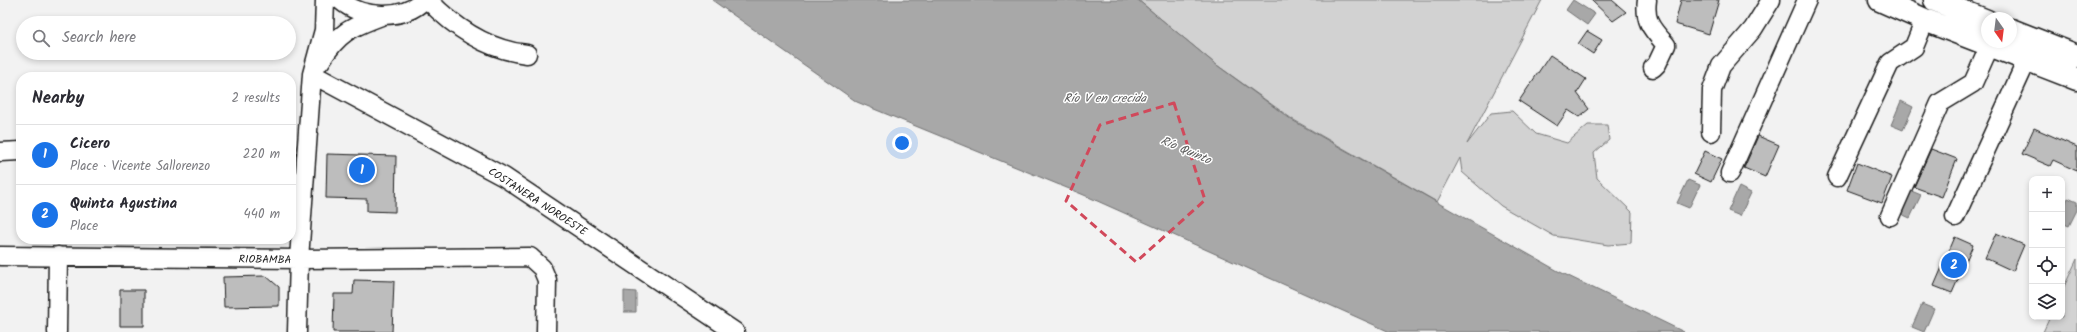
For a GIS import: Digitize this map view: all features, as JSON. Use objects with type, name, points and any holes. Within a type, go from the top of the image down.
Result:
[{"type":"main road","points":[[1880,0],[1925,20],[1981,42]]},
{"type":"main road","points":[[1935,0],[1981,19]]},
{"type":"main road","points":[[2017,32],[2077,56]]},
{"type":"main road","points":[[1997,48],[2077,79]]},
{"type":"street","points":[[297,332],[299,259],[312,74],[324,30],[325,0]]},
{"type":"street","points":[[340,0],[356,10],[384,15],[397,14],[420,4],[424,0]]},
{"type":"street","points":[[428,0],[445,18],[468,33],[510,52],[528,54]]},
{"type":"street","points":[[1647,0],[1645,14],[1652,29],[1666,45],[1657,64],[1653,68]]},
{"type":"street","points":[[1711,132],[1712,90],[1721,66],[1753,29],[1771,0]]},
{"type":"street","points":[[1730,174],[1807,0]]},
{"type":"street","points":[[312,74],[328,48],[340,35],[356,26],[384,15]]},
{"type":"street","points":[[1837,177],[1890,63],[1914,47],[1925,20]]},
{"type":"street","points":[[1890,216],[1940,103],[1973,83],[1989,48]]},
{"type":"street","points":[[1955,217],[2027,60]]},
{"type":"street","name":"COSTANERA NOROESTE","points":[[312,74],[504,177],[734,332]]},
{"type":"street","points":[[0,152],[16,152]]},
{"type":"street","name":"RIOBAMBA","points":[[0,256],[299,259],[530,257],[542,268],[547,280],[546,332]]},
{"type":"street","points":[[57,332],[58,256]]},
{"type":"highlighted area","points":[[1174,103],[1205,200],[1136,262],[1066,201],[1100,125]]},
{"type":"shaded area","points":[[1138,0],[1542,0],[1467,144],[1491,113],[1512,111],[1536,134],[1567,143],[1588,125],[1607,125],[1609,140],[1594,153],[1597,178],[1632,212],[1631,243],[1608,245],[1554,236],[1501,206],[1462,172],[1460,158],[1437,202],[1292,119],[1214,63]]},
{"type":"shaded area","points":[[2077,259],[2077,332],[2043,332],[2049,320],[2065,320],[2065,285]]},
{"type":"water","name":"Río V en crecida","points":[[712,0],[1138,0],[1214,63],[1292,120],[1558,271],[1684,332],[1390,332],[1084,195],[857,102]]},
{"type":"water","points":[[1573,0],[1595,14],[1587,25],[1566,10]]},
{"type":"water","points":[[1901,101],[1913,107],[1903,130],[1891,125]]},
{"type":"water","points":[[1688,180],[1700,185],[1689,208],[1677,203]]},
{"type":"water","points":[[1739,187],[1751,193],[1740,216],[1728,211]]},
{"type":"water","points":[[1909,190],[1921,195],[1910,218],[1899,213]]},
{"type":"water","points":[[2068,198],[2077,202],[2077,210],[2069,226],[2065,224],[2065,204]]},
{"type":"water","points":[[624,291],[636,292],[636,312],[624,312]]},
{"type":"water","points":[[1922,304],[1934,309],[1924,332],[1912,327]]},
{"type":"building","points":[[1591,0],[1612,0],[1626,12],[1613,21]]},
{"type":"building","points":[[1681,0],[1719,0],[1709,34],[1675,24]]},
{"type":"building","points":[[1587,31],[1602,40],[1593,54],[1578,44]]},
{"type":"building","points":[[1550,55],[1586,79],[1577,93],[1589,109],[1579,117],[1568,110],[1557,126],[1519,101]]},
{"type":"building","points":[[2034,128],[2077,147],[2077,171],[2053,160],[2050,166],[2022,154]]},
{"type":"building","points":[[1758,136],[1779,145],[1765,177],[1744,168]]},
{"type":"building","points":[[1931,149],[1957,159],[1942,197],[1914,187]]},
{"type":"building","points":[[1705,151],[1722,159],[1711,182],[1694,174]]},
{"type":"building","points":[[327,154],[396,156],[395,212],[367,211],[367,199],[326,198]]},
{"type":"building","points":[[1857,163],[1892,177],[1882,203],[1847,190]]},
{"type":"building","points":[[1996,233],[2024,245],[2013,271],[1985,258]]},
{"type":"building","points":[[1955,237],[1973,245],[1952,293],[1934,286]]},
{"type":"building","points":[[266,276],[279,287],[279,306],[224,307],[223,277]]},
{"type":"building","points":[[354,280],[394,281],[392,332],[333,332],[334,294],[353,294]]},
{"type":"building","points":[[120,290],[144,290],[144,326],[120,326]]},
{"type":"place","name":"Cicero","points":[[362,170]]},
{"type":"place","name":"Quinta Agustina","points":[[1954,265]]},
{"type":"water label","name":"Río Quinto","points":[[1186,150]]}]
